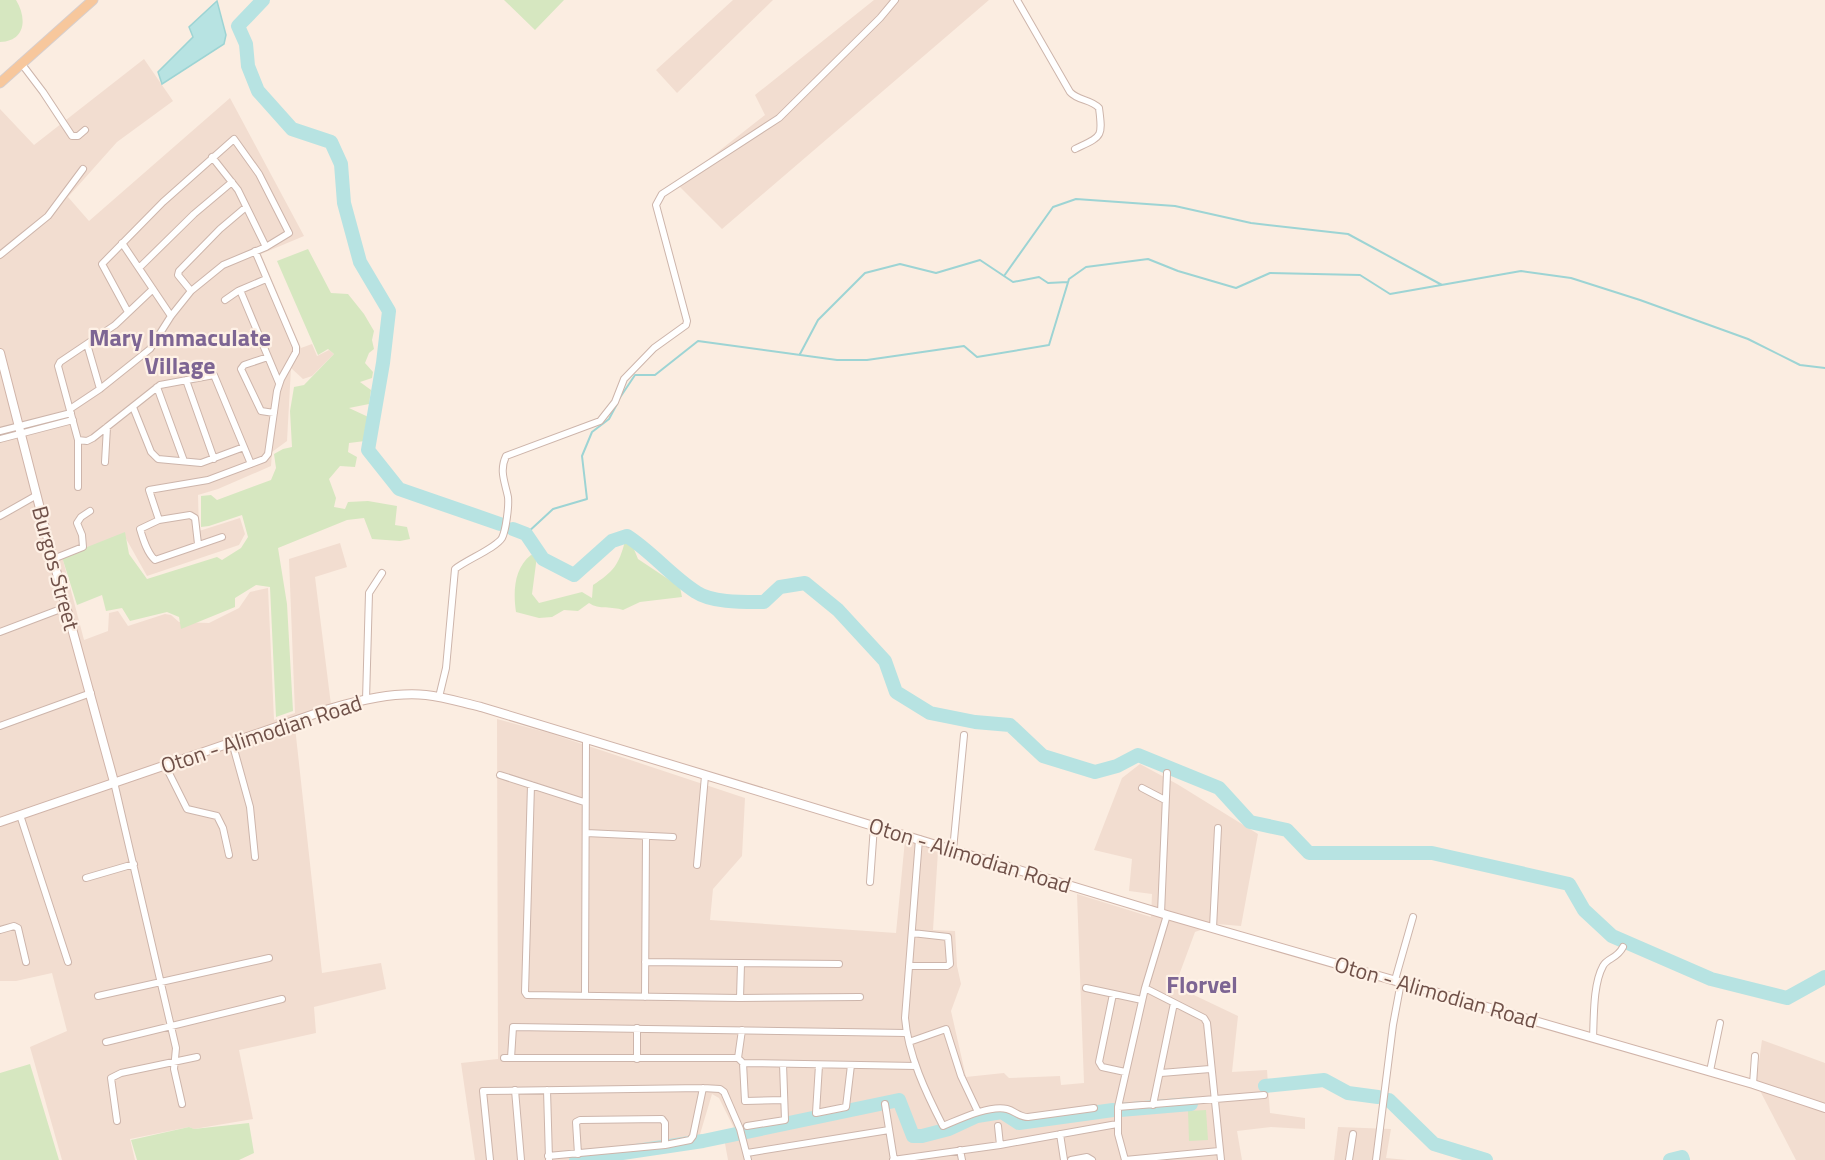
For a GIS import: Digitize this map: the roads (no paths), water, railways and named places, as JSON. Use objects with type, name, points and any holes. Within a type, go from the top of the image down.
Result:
[{"type":"main road","points":[[0,83],[93,0]]},
{"type":"main road","name":"Burgos Street","points":[[0,353],[114,782]]},
{"type":"main road","name":"Oton - Alimodian Road","points":[[0,822],[329,708],[401,695],[439,697],[482,707],[1164,914],[1824,1105]]},
{"type":"street","points":[[439,697],[446,668],[455,569],[467,559],[492,548],[502,538],[508,498],[502,477],[503,462],[506,456],[600,421],[615,402],[624,380],[654,348],[686,325],[656,205],[658,200],[662,194],[779,118],[880,18],[895,0]]},
{"type":"street","points":[[1017,0],[1070,93],[1078,99],[1094,103],[1099,108],[1102,129],[1098,138],[1075,149]]},
{"type":"street","points":[[21,63],[72,135],[78,135],[85,130]]},
{"type":"street","points":[[0,439],[19,429],[71,414],[150,349],[171,316],[191,291],[227,262],[266,247],[289,233],[260,174],[234,139],[163,202],[104,262],[102,267],[128,312]]},
{"type":"street","points":[[212,157],[232,182],[266,247]]},
{"type":"street","points":[[0,255],[48,216],[83,169]]},
{"type":"street","points":[[139,268],[232,182]]},
{"type":"street","points":[[191,291],[178,275],[179,271],[220,229],[246,207]]},
{"type":"street","points":[[122,243],[171,316]]},
{"type":"street","points":[[159,520],[149,490],[208,480],[264,459],[268,454],[280,383],[294,356],[296,347],[255,251]]},
{"type":"street","points":[[225,300],[240,290],[266,279]]},
{"type":"street","points":[[78,487],[78,440],[58,366],[60,362],[112,328],[153,289]]},
{"type":"street","points":[[240,290],[280,383]]},
{"type":"street","points":[[87,344],[100,388]]},
{"type":"street","points":[[268,357],[244,365],[241,369],[261,411],[274,413]]},
{"type":"street","points":[[78,440],[87,441],[157,387],[214,375],[251,464]]},
{"type":"street","points":[[186,380],[214,459]]},
{"type":"street","points":[[157,387],[184,462]]},
{"type":"street","points":[[132,407],[151,452],[158,459],[201,463],[244,447]]},
{"type":"street","points":[[105,462],[108,444],[107,427]]},
{"type":"street","points":[[0,430],[19,429]]},
{"type":"street","points":[[0,516],[37,495]]},
{"type":"street","points":[[53,559],[83,547],[82,535],[77,523],[90,511]]},
{"type":"street","points":[[198,544],[195,518],[190,515],[159,520],[140,529],[153,560],[222,537]]},
{"type":"street","points":[[366,700],[369,592],[382,573]]},
{"type":"street","points":[[0,632],[66,607]]},
{"type":"street","points":[[0,726],[91,693]]},
{"type":"street","points":[[953,850],[964,735]]},
{"type":"street","points":[[585,996],[586,739]]},
{"type":"street","points":[[232,742],[250,807],[255,857]]},
{"type":"street","points":[[165,765],[187,808],[217,816],[229,855]]},
{"type":"street","points":[[1167,773],[1164,914],[1125,1072],[1117,1124],[1125,1160],[1219,1151]]},
{"type":"street","points":[[500,776],[584,802]]},
{"type":"street","points":[[697,865],[705,776]]},
{"type":"street","points":[[114,782],[172,1026],[177,1052],[174,1069],[182,1104]]},
{"type":"street","points":[[531,785],[525,992],[527,995],[860,997]]},
{"type":"street","points":[[1142,788],[1165,800]]},
{"type":"street","points":[[20,815],[68,962]]},
{"type":"street","points":[[870,882],[874,826]]},
{"type":"street","points":[[1213,928],[1218,828]]},
{"type":"street","points":[[586,833],[673,837]]},
{"type":"street","points":[[645,997],[646,836]]},
{"type":"street","points":[[919,839],[905,1018],[906,1033],[916,1066],[943,1125],[978,1112],[1006,1109],[1020,1117],[1028,1118],[1094,1108]]},
{"type":"street","points":[[86,878],[134,864]]},
{"type":"street","points":[[1376,1160],[1398,981],[1413,918]]},
{"type":"street","points":[[0,930],[14,926],[19,930],[26,962]]},
{"type":"street","points":[[909,966],[947,966],[950,964],[948,937],[912,933]]},
{"type":"street","points":[[1593,1038],[1598,982],[1602,968],[1605,963],[1618,955],[1623,947]]},
{"type":"street","points":[[98,996],[269,958]]},
{"type":"street","points":[[645,962],[839,964]]},
{"type":"street","points":[[740,998],[741,964]]},
{"type":"street","points":[[1086,988],[1142,1000]]},
{"type":"street","points":[[1145,988],[1204,1018],[1207,1023],[1213,1100],[1221,1160]]},
{"type":"street","points":[[1113,994],[1099,1062],[1102,1067],[1125,1072]]},
{"type":"street","points":[[106,1042],[282,999]]},
{"type":"street","points":[[1153,1106],[1174,1003]]},
{"type":"street","points":[[1710,1071],[1720,1023]]},
{"type":"street","points":[[906,1033],[513,1027],[508,1058],[916,1066]]},
{"type":"street","points":[[637,1028],[637,1059]]},
{"type":"street","points":[[742,1029],[741,1061],[745,1101],[784,1100]]},
{"type":"street","points":[[909,1042],[946,1029],[961,1076],[978,1112]]},
{"type":"street","points":[[1753,1084],[1755,1056]]},
{"type":"street","points":[[117,1121],[111,1078],[121,1073],[197,1057]]},
{"type":"street","points":[[743,1130],[785,1119],[783,1064]]},
{"type":"street","points":[[819,1065],[816,1113],[846,1107],[851,1065]]},
{"type":"street","points":[[1161,1073],[1210,1069]]},
{"type":"street","points":[[547,1090],[549,1158],[665,1145],[692,1138],[703,1088]]},
{"type":"street","points":[[490,1160],[483,1091],[720,1089],[724,1092],[743,1130],[747,1156],[889,1130]]},
{"type":"street","points":[[516,1090],[521,1160]]},
{"type":"street","points":[[1118,1107],[1153,1106],[1264,1095]]},
{"type":"street","points":[[885,1104],[897,1160],[1000,1145],[1117,1124]]},
{"type":"street","points":[[578,1154],[576,1122],[580,1119],[662,1119],[665,1123],[665,1145]]},
{"type":"street","points":[[998,1126],[1000,1145]]},
{"type":"street","points":[[1060,1134],[1064,1160]]},
{"type":"street","points":[[1349,1160],[1353,1134]]},
{"type":"street","points":[[960,1150],[962,1160]]},
{"type":"street","points":[[1071,1160],[1087,1157],[1092,1160]]},
{"type":"water","points":[[217,1],[226,35],[224,44],[162,84],[158,72],[193,37],[189,27]]},
{"type":"waterway","points":[[263,0],[238,26],[246,44],[248,66],[258,91],[292,129],[331,142],[341,164],[344,203],[360,262],[389,311],[383,363],[368,450],[399,489],[500,524]]},
{"type":"waterway","points":[[1004,276],[1053,207],[1076,199],[1175,206],[1251,223],[1348,234],[1442,285]]},
{"type":"waterway","points":[[619,399],[635,375],[655,375],[698,341],[837,360],[867,360],[964,346],[977,357],[1049,345],[1069,279],[1086,267],[1148,259],[1178,271],[1236,288],[1270,273],[1360,275],[1390,294],[1521,271],[1571,278],[1748,339],[1800,365],[1825,368]]},
{"type":"waterway","points":[[800,354],[818,320],[865,273],[900,264],[936,273],[980,260],[1013,282],[1039,277],[1048,283],[1068,282]]},
{"type":"waterway","points":[[526,534],[553,509],[587,499],[582,456],[592,432],[609,419],[617,404]]},
{"type":"waterway","points":[[513,529],[526,534],[543,559],[574,575],[612,541],[627,536],[678,579],[703,596],[729,601],[764,602],[780,587],[805,583],[838,610],[885,661],[896,692],[930,713],[975,722],[1010,725],[1043,756],[1095,772],[1117,766],[1138,755],[1219,788],[1250,822],[1287,830],[1309,853],[1432,853],[1569,884],[1584,910],[1612,936],[1711,979],[1787,998],[1825,977]]},
{"type":"waterway","points":[[1265,1086],[1324,1080],[1348,1093],[1378,1097]]},
{"type":"waterway","points":[[576,1160],[703,1141],[899,1100],[913,1136],[949,1129],[977,1116],[1002,1112],[1019,1123],[1113,1110]]},
{"type":"waterway","points":[[1389,1100],[1434,1144],[1486,1160]]},
{"type":"waterway","points":[[1120,1110],[1191,1104]]},
{"type":"waterway","points":[[1670,1160],[1682,1157],[1683,1160]]},
{"type":"district","name":"Mary Immaculate Village","points":[[180,351]]},
{"type":"district","name":"Florvel","points":[[1202,984]]}]
